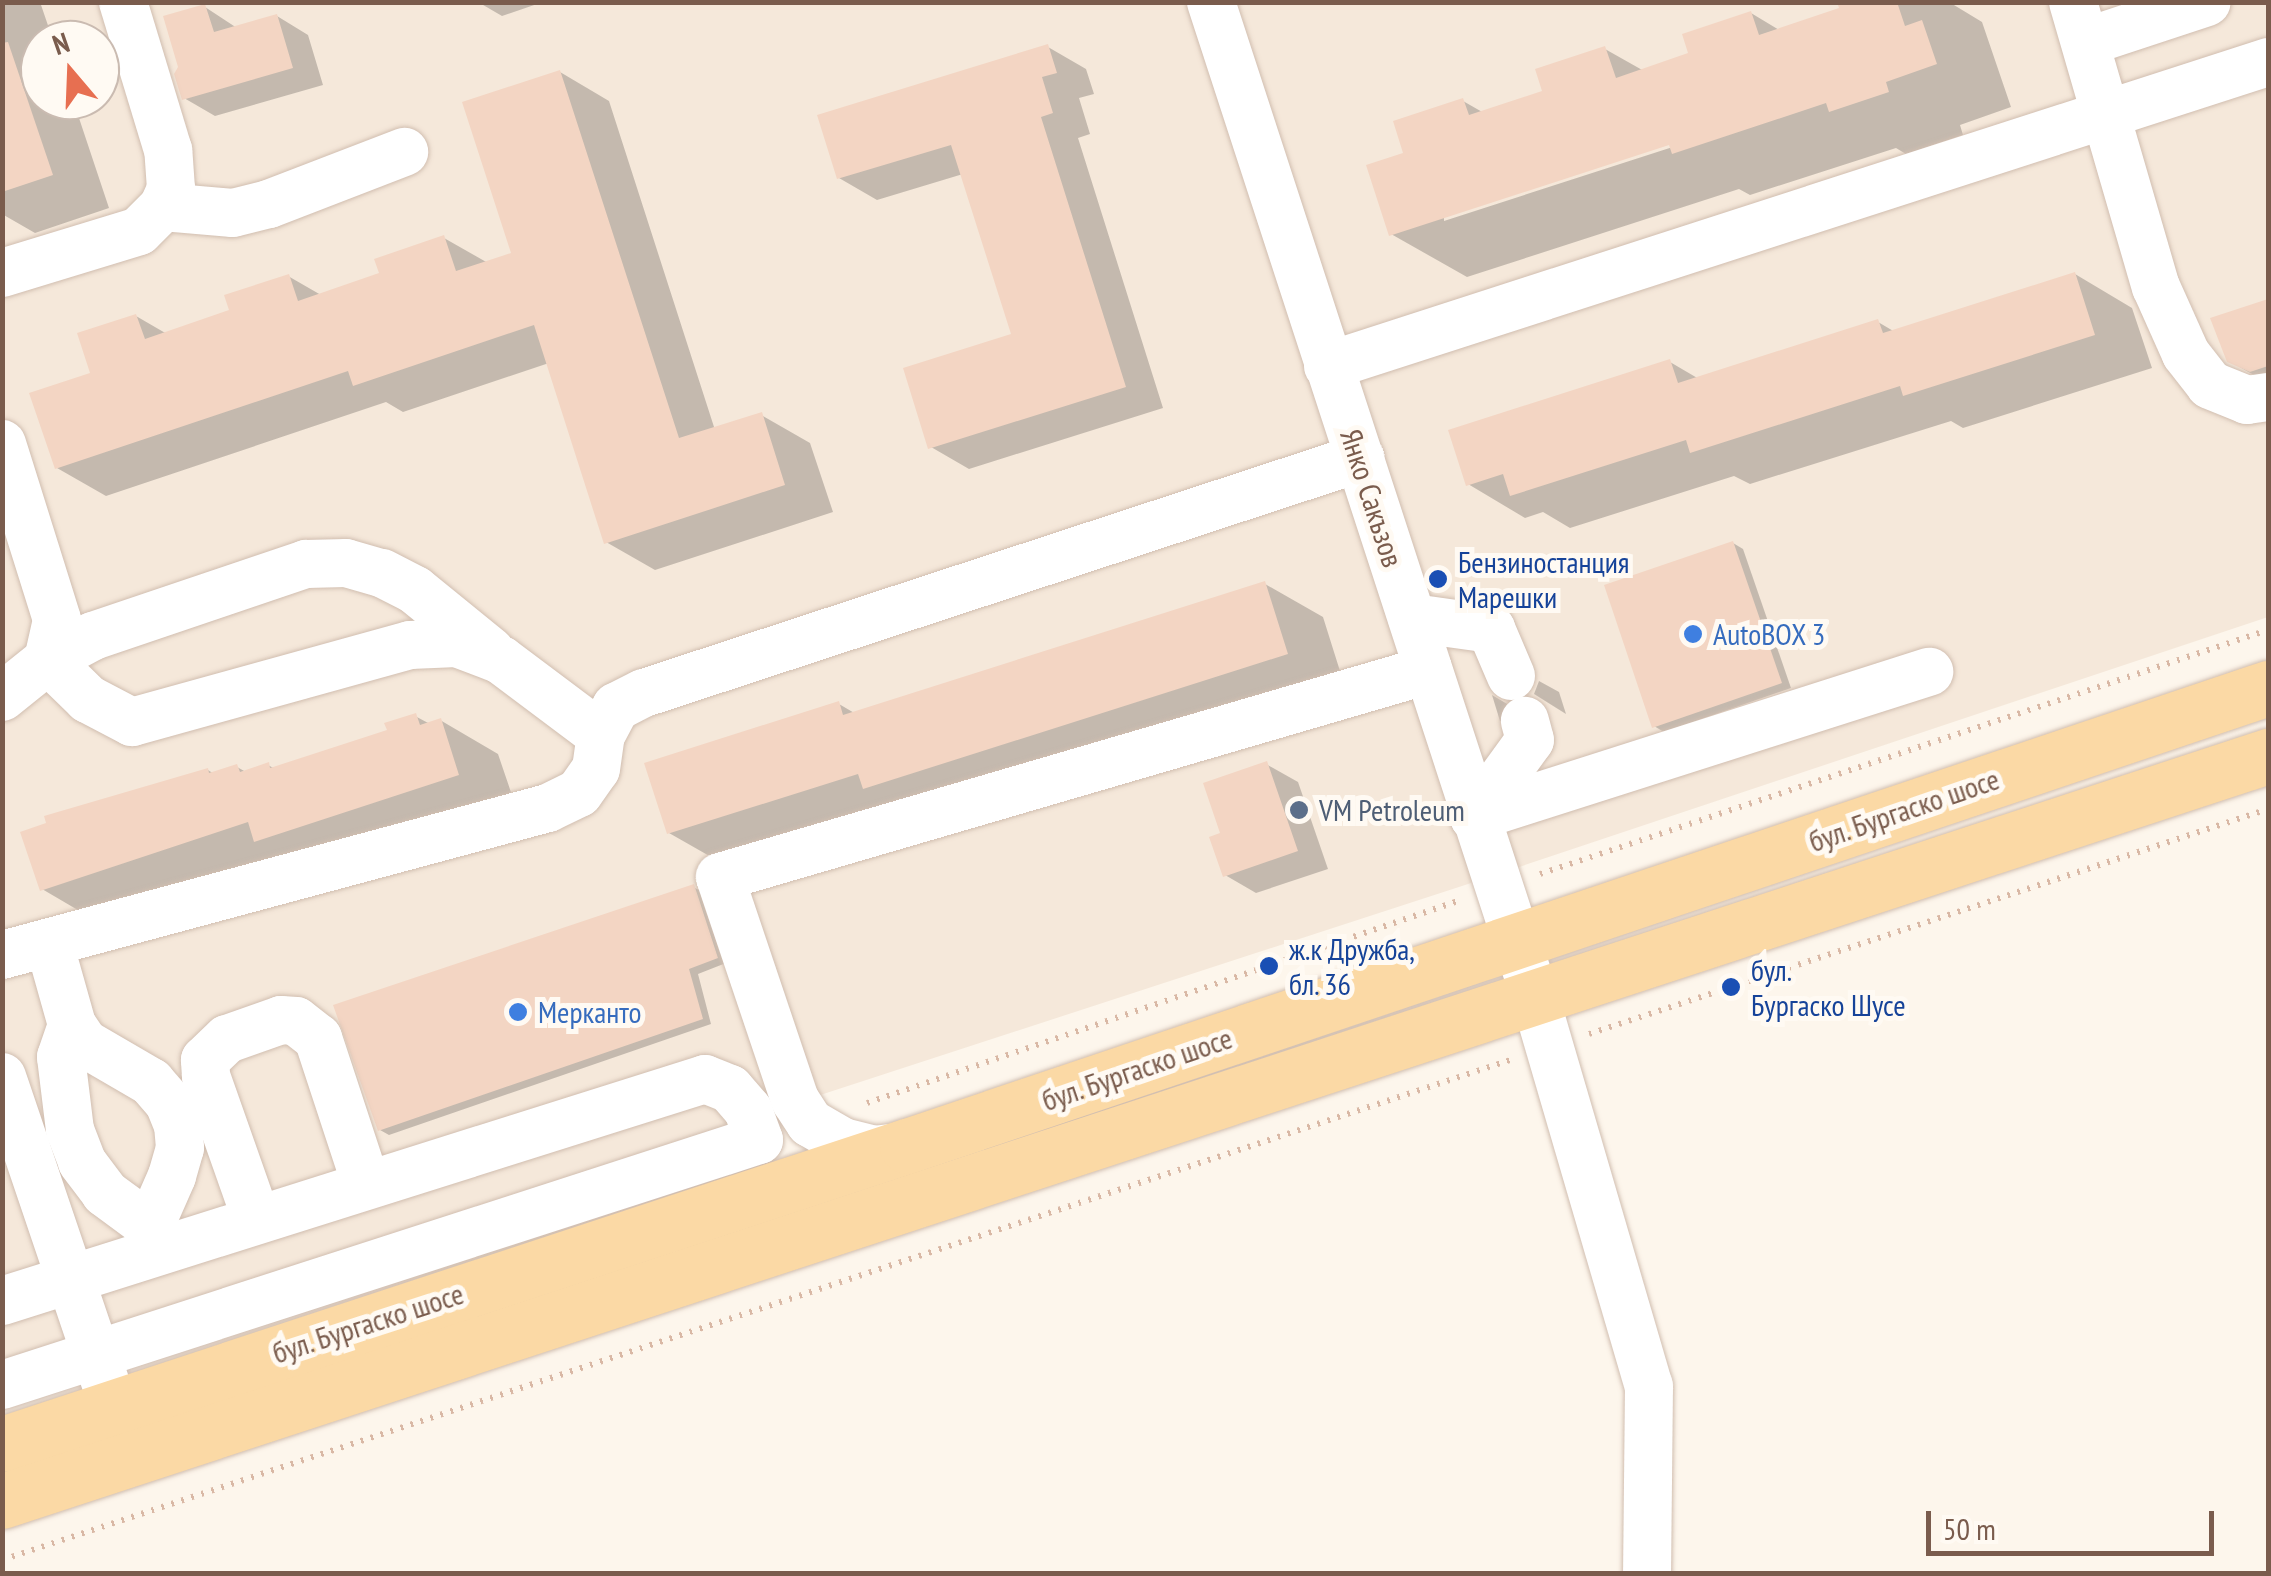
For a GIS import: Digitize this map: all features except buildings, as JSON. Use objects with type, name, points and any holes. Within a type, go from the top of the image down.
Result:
[{"type":"main road","name":"бул. Бургаско шосе","points":[[2,1444],[907,1146],[2268,688]]},
{"type":"main road","name":"бул. Бургаско шосе","points":[[2,1500],[2268,756]]},
{"type":"street","points":[[2,274],[139,231],[163,207],[170,188],[168,150],[122,2]]},
{"type":"street","name":"Янко Сакъзов","points":[[1211,2],[1534,994],[1649,1386],[1647,1574]]},
{"type":"street","points":[[2207,2],[2079,22],[2156,287],[2186,354],[2210,385],[2247,400],[2268,397]]},
{"type":"street","points":[[1328,366],[2268,62]]},
{"type":"street","points":[[163,207],[232,213],[269,204],[404,152]]},
{"type":"street","points":[[2,444],[57,620],[48,660]]},
{"type":"street","points":[[2,955],[548,808],[580,793],[596,768],[601,735],[616,707],[644,693],[1360,458]]},
{"type":"street","points":[[2,697],[48,660],[93,636],[306,564],[346,562],[382,573],[415,590],[601,735]]},
{"type":"street","points":[[1412,618],[1491,629],[1511,676]]},
{"type":"street","points":[[48,660],[88,699],[132,722],[410,645],[457,643],[501,660]]},
{"type":"street","points":[[907,1146],[875,1150],[810,1123],[783,1070],[720,877],[1428,670]]},
{"type":"street","points":[[1474,817],[1928,672]]},
{"type":"street","points":[[1474,817],[1530,740],[1525,721]]},
{"type":"street","points":[[49,943],[72,1025],[84,1043],[151,1082],[170,1104],[178,1125],[180,1148],[154,1238]]},
{"type":"street","points":[[256,1218],[206,1076],[205,1060],[227,1038],[281,1020],[296,1021],[318,1038],[366,1184]]},
{"type":"street","points":[[72,1025],[61,1057],[62,1087],[76,1146],[105,1193],[154,1238]]},
{"type":"street","points":[[2,1078],[114,1407]]},
{"type":"street","points":[[2,1301],[69,1278],[154,1238],[256,1218],[705,1078],[730,1089],[748,1110],[760,1140],[2,1384]]},
{"type":"path","points":[[2,1560],[2268,809]]},
{"type":"shaded area","points":[[2,3],[2268,3],[2268,617],[1462,886],[3,1361]]},
{"type":"place","name":"Бензиностанция Марешки","points":[[1438,579]]},
{"type":"place","name":"AutoBOX 3","points":[[1693,634]]},
{"type":"place","name":"VM Petroleum","points":[[1299,810]]},
{"type":"place","name":"ж.к Дружба, бл. 36","points":[[1269,966]]},
{"type":"place","name":"бул. Бургаско Шусе","points":[[1731,987]]},
{"type":"place","name":"Мерканто","points":[[518,1012]]}]
